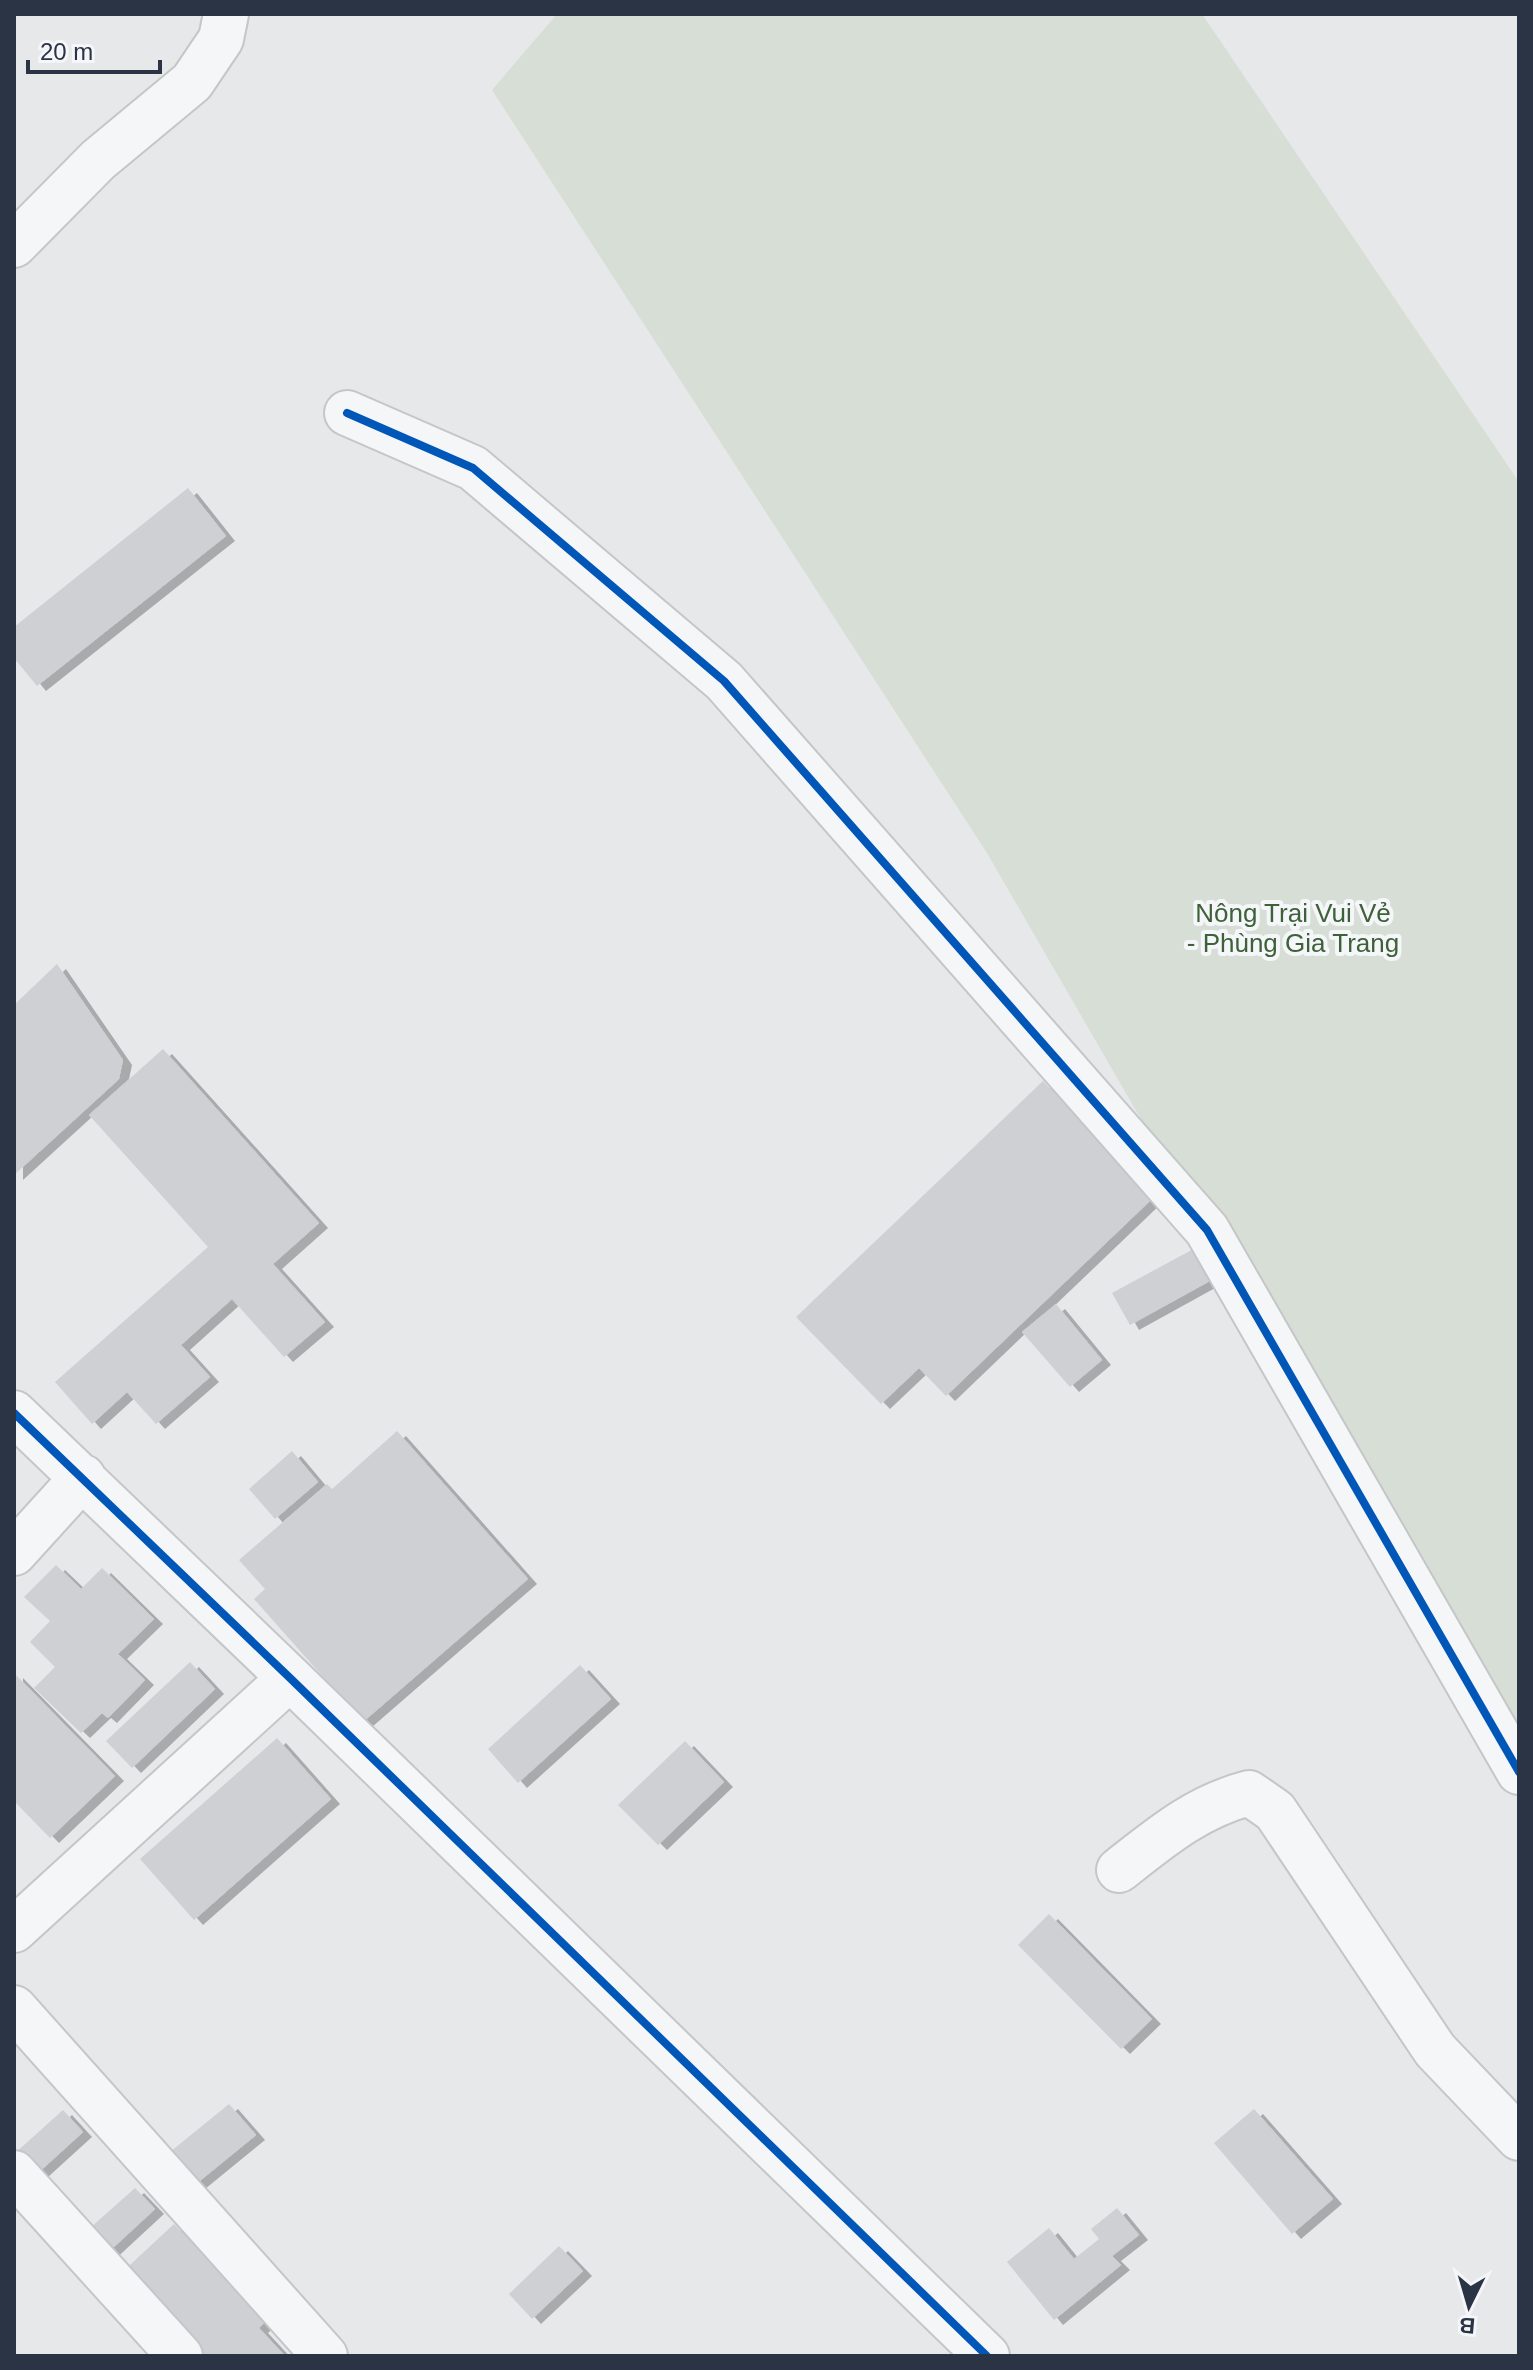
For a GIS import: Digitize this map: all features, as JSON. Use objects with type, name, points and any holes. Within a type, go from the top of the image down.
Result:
[{"type":"street","points":[[14,245],[98,160],[192,82],[221,39],[226,14]]},
{"type":"street","points":[[347,413],[473,468],[724,681],[1207,1230],[1519,1772]]},
{"type":"street","points":[[14,1413],[987,2356]]},
{"type":"street","points":[[14,1553],[83,1477]]},
{"type":"street","points":[[14,1930],[290,1678]]},
{"type":"street","points":[[1119,1870],[1185,1819],[1225,1800],[1249,1793],[1275,1811],[1435,2050],[1519,2138]]},
{"type":"street","points":[[14,2008],[325,2356]]},
{"type":"street","points":[[15,2175],[180,2356]]},
{"type":"green space","name":"Nông Trại Vui Vẻ - Phùng Gia Trang","points":[[557,14],[1202,14],[1519,482],[1519,1772],[987,853],[492,90]]},
{"type":"building","points":[[188,488],[226,536],[37,686],[14,658],[14,627]]},
{"type":"building","points":[[57,964],[123,1060],[119,1079],[14,1175],[14,1005]]},
{"type":"building","points":[[163,1049],[319,1223],[273,1264],[325,1322],[284,1357],[232,1299],[181,1345],[210,1377],[156,1424],[127,1392],[92,1424],[55,1382],[208,1247],[89,1115]]},
{"type":"building","points":[[1043,1081],[1155,1196],[946,1396],[919,1368],[881,1404],[796,1317]]},
{"type":"building","points":[[1199,1246],[1217,1277],[1130,1325],[1112,1293]]},
{"type":"building","points":[[1056,1304],[1102,1360],[1070,1387],[1022,1332]]},
{"type":"building","points":[[397,1431],[528,1579],[363,1722],[254,1599],[265,1589],[239,1560],[327,1484],[332,1489]]},
{"type":"building","points":[[292,1451],[318,1482],[275,1519],[249,1489]]},
{"type":"building","points":[[56,1565],[81,1589],[102,1568],[154,1619],[118,1654],[145,1680],[108,1718],[102,1713],[81,1733],[34,1688],[55,1667],[30,1642],[50,1621],[24,1597]]},
{"type":"building","points":[[190,1662],[215,1689],[132,1768],[106,1741]]},
{"type":"building","points":[[580,1665],[611,1699],[518,1783],[488,1749]]},
{"type":"building","points":[[14,1673],[115,1776],[50,1838],[14,1801]]},
{"type":"building","points":[[277,1738],[331,1799],[194,1920],[140,1859]]},
{"type":"building","points":[[685,1741],[724,1782],[658,1845],[618,1805]]},
{"type":"building","points":[[1049,1914],[1152,2019],[1121,2049],[1018,1945]]},
{"type":"building","points":[[229,2104],[256,2135],[185,2193],[159,2161]]},
{"type":"building","points":[[1254,2109],[1333,2199],[1292,2234],[1214,2143]]},
{"type":"building","points":[[63,2110],[83,2132],[28,2182],[14,2154]]},
{"type":"building","points":[[135,2188],[155,2209],[101,2259],[80,2237]]},
{"type":"building","points":[[1117,2208],[1139,2235],[1112,2256],[1121,2265],[1054,2320],[1007,2262],[1049,2228],[1074,2259],[1099,2239],[1091,2229]]},
{"type":"building","points":[[174,2224],[266,2321],[259,2328],[285,2356],[191,2356],[117,2277]]},
{"type":"building","points":[[559,2246],[583,2271],[532,2319],[509,2294]]},
{"type":"cycle path","points":[[347,413],[473,468],[724,681],[1207,1230],[1519,1772]]},
{"type":"cycle path","points":[[14,1413],[987,2356]]}]
